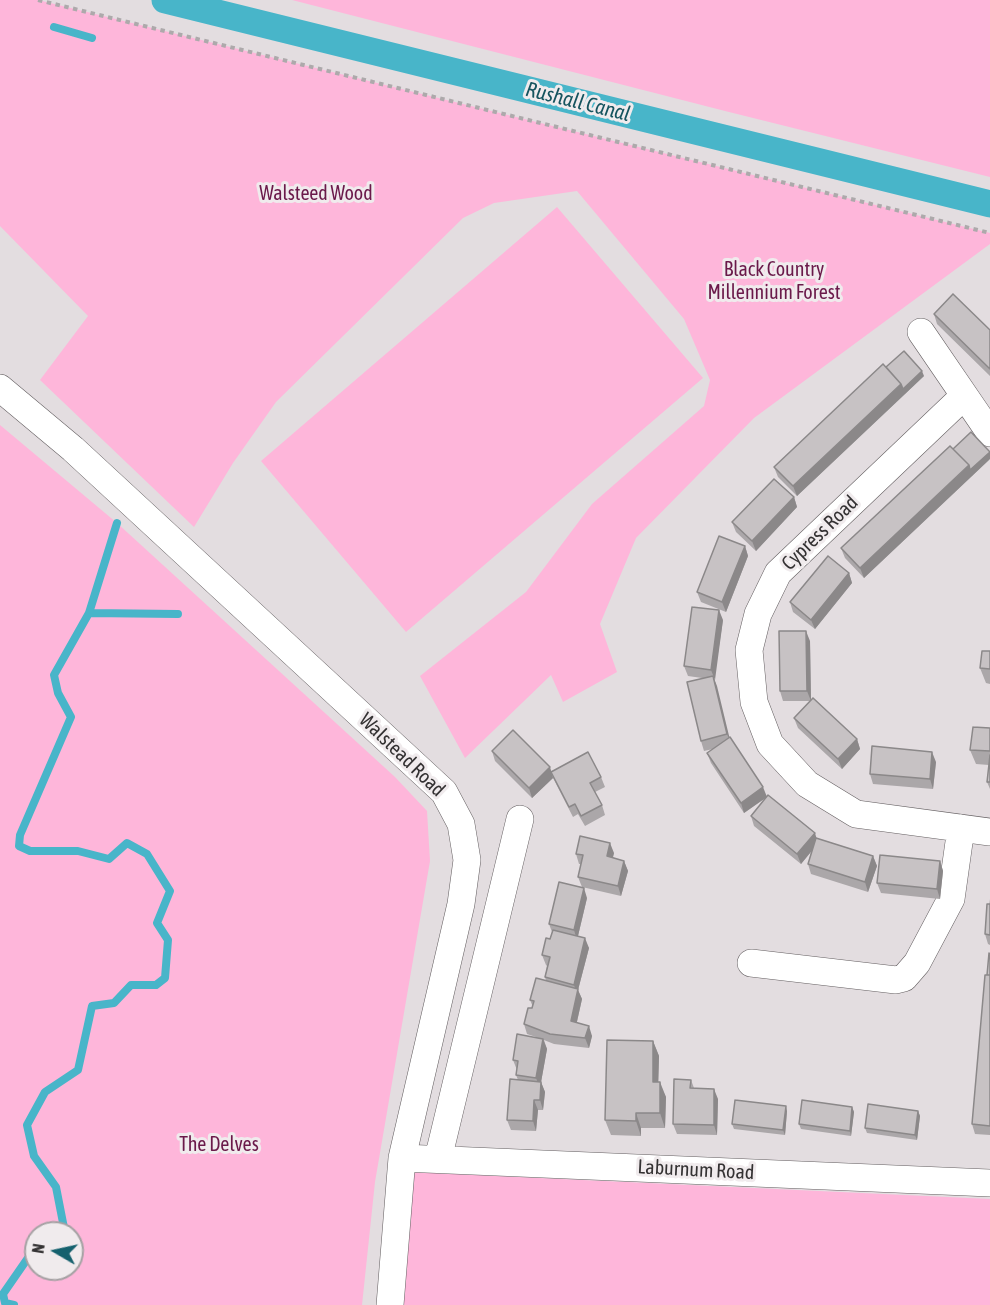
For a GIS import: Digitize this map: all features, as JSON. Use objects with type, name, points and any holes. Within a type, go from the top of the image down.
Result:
[{"type":"street","points":[[921,332],[990,434]]},
{"type":"street","name":"Walstead Road","points":[[0,388],[73,449],[444,792],[461,824],[467,860],[460,904],[402,1158],[390,1305]]},
{"type":"street","name":"Cypress Road","points":[[964,396],[778,573],[758,614],[749,650],[754,702],[770,744],[807,784],[856,814],[990,832]]},
{"type":"street","points":[[438,1159],[508,860],[520,819]]},
{"type":"street","points":[[751,963],[896,980],[904,978],[917,963],[951,899],[961,828]]},
{"type":"street","points":[[467,860],[508,860]]},
{"type":"street","name":"Laburnum Road","points":[[402,1158],[990,1184]]},
{"type":"path","points":[[38,0],[990,233]]},
{"type":"green space","points":[[0,0],[38,0],[990,233],[990,244],[754,418],[636,538],[600,624],[617,672],[563,702],[551,675],[465,758],[420,676],[526,592],[592,504],[704,406],[710,380],[684,319],[577,191],[494,203],[463,218],[276,402],[233,463],[194,527],[40,380],[88,316],[0,226]]},
{"type":"green space","points":[[292,0],[990,0],[990,177],[725,111]]},
{"type":"green space","points":[[557,207],[703,378],[406,632],[261,461]]},
{"type":"green space","name":"The Delves","points":[[0,425],[117,523],[395,777],[427,811],[430,861],[375,1182],[362,1305],[0,1305]]},
{"type":"green space","points":[[411,1172],[990,1199],[990,1305],[398,1305]]},
{"type":"building","points":[[953,294],[990,330],[990,369],[934,314]]},
{"type":"building","points":[[904,351],[922,371],[903,389],[886,367]]},
{"type":"building","points":[[883,364],[901,384],[793,486],[774,467]]},
{"type":"building","points":[[971,432],[990,452],[970,470],[969,465],[953,449]]},
{"type":"building","points":[[950,446],[969,465],[860,568],[841,548]]},
{"type":"building","points":[[774,479],[794,497],[752,541],[732,522]]},
{"type":"building","points":[[719,536],[745,546],[722,602],[697,592]]},
{"type":"building","points":[[828,556],[849,573],[811,620],[790,602]]},
{"type":"building","points":[[692,607],[719,610],[711,670],[684,666]]},
{"type":"building","points":[[779,631],[806,631],[807,691],[780,691]]},
{"type":"building","points":[[982,651],[990,651],[990,669],[980,668]]},
{"type":"building","points":[[713,676],[727,734],[701,741],[687,682]]},
{"type":"building","points":[[813,698],[857,739],[838,759],[794,718]]},
{"type":"building","points":[[973,727],[990,728],[990,751],[970,750]]},
{"type":"building","points":[[513,730],[550,767],[529,788],[492,751]]},
{"type":"building","points":[[730,737],[763,787],[741,803],[707,753]]},
{"type":"building","points":[[872,746],[932,752],[930,779],[870,774]]},
{"type":"building","points":[[588,752],[601,777],[590,783],[602,805],[581,816],[575,804],[569,807],[551,772]]},
{"type":"building","points":[[990,755],[990,782],[987,782]]},
{"type":"building","points":[[768,795],[815,833],[797,854],[751,816]]},
{"type":"building","points":[[580,836],[610,843],[607,856],[624,861],[618,886],[578,877],[583,855],[576,854]]},
{"type":"building","points":[[816,838],[873,856],[865,882],[808,864]]},
{"type":"building","points":[[880,855],[940,861],[937,889],[877,883]]},
{"type":"building","points":[[559,882],[584,888],[574,930],[549,924]]},
{"type":"building","points":[[987,904],[990,904],[990,935],[985,934]]},
{"type":"building","points":[[553,930],[585,938],[574,985],[545,977],[550,957],[542,955],[546,938],[550,939]]},
{"type":"building","points":[[989,953],[990,975],[987,975]]},
{"type":"building","points":[[985,975],[990,975],[990,1126],[972,1124]]},
{"type":"building","points":[[536,978],[578,989],[571,1021],[589,1026],[585,1038],[550,1034],[524,1024],[528,1008],[532,1008],[534,1001],[530,1000]]},
{"type":"building","points":[[517,1034],[543,1039],[536,1078],[516,1075],[518,1061],[513,1060]]},
{"type":"building","points":[[607,1040],[653,1041],[653,1082],[660,1082],[660,1113],[636,1113],[636,1121],[605,1120]]},
{"type":"building","points":[[510,1079],[541,1082],[540,1100],[534,1100],[533,1121],[507,1120]]},
{"type":"building","points":[[674,1079],[691,1080],[690,1088],[714,1089],[714,1125],[673,1124]]},
{"type":"building","points":[[735,1100],[786,1106],[783,1130],[732,1124]]},
{"type":"building","points":[[802,1100],[852,1107],[850,1131],[799,1124]]},
{"type":"building","points":[[868,1104],[918,1111],[915,1135],[865,1128]]},
{"type":"waterway","name":"Rushall Canal","points":[[165,0],[990,204]]},
{"type":"waterway","points":[[54,27],[92,38]]},
{"type":"waterway","points":[[63,1221],[56,1187],[34,1156],[27,1125],[45,1092],[78,1070],[92,1006],[114,1003],[131,985],[156,985],[165,978],[168,940],[157,923],[170,891],[147,854],[127,843],[109,859],[78,851],[30,851],[19,846],[20,835],[71,717],[58,693],[54,675],[89,613],[117,523]]},
{"type":"waterway","points":[[89,613],[178,614]]},
{"type":"waterway","points":[[14,1305],[5,1303],[3,1294],[24,1264]]},
{"type":"park label","name":"Walsteed Wood","points":[[316,194]]},
{"type":"park label","name":"Black Country Millennium Forest","points":[[774,282]]}]
